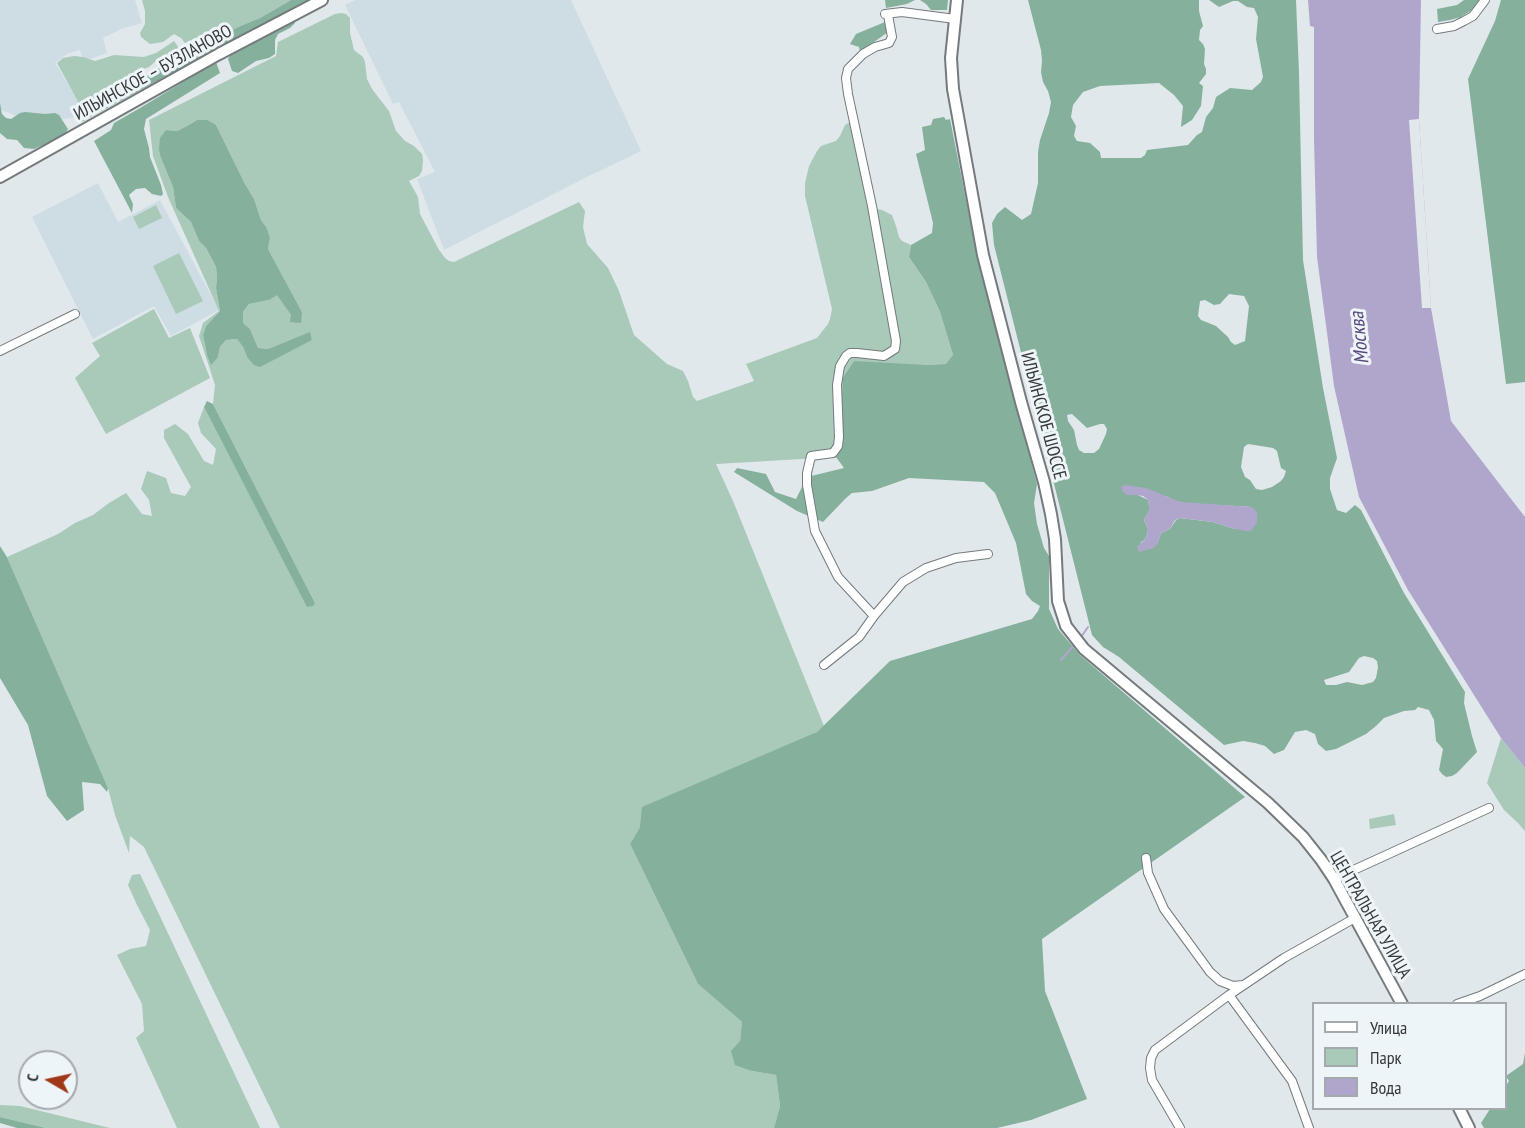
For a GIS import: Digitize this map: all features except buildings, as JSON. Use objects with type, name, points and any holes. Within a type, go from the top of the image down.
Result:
[{"type":"main road","name":"ИЛЬИНСКОЕ – БУЗЛАНОВО","points":[[0,177],[219,54],[322,0]]},
{"type":"main road","name":"ИЛЬИНСКОЕ ШОССЕ","points":[[957,0],[951,58],[955,99],[983,255],[1052,514],[1056,539],[1058,601],[1061,613],[1066,626],[1084,648],[1228,771]]},
{"type":"main road","name":"ЦЕНТРАЛЬНАЯ УЛИЦА","points":[[1228,771],[1268,803],[1303,837],[1322,861],[1401,1002]]},
{"type":"main road","points":[[1460,1110],[1469,1128]]},
{"type":"street","points":[[1437,29],[1454,26],[1473,16],[1485,0]]},
{"type":"street","points":[[874,616],[838,577],[815,531],[807,485],[811,456],[833,453],[838,446],[837,385],[840,366],[846,356],[857,352],[884,356],[895,349],[896,341],[846,78],[848,69],[863,54],[889,43],[892,37],[886,15],[902,12],[955,19]]},
{"type":"street","points":[[0,351],[75,314]]},
{"type":"street","points":[[824,665],[859,637],[903,582],[926,568],[956,558],[988,554]]},
{"type":"street","points":[[1334,879],[1489,808]]},
{"type":"street","points":[[1146,858],[1148,873],[1164,909],[1210,972],[1220,981],[1233,986],[1244,985]]},
{"type":"street","points":[[1180,1128],[1152,1080],[1151,1058],[1155,1050],[1229,995],[1284,958],[1355,918]]},
{"type":"street","points":[[1463,1002],[1525,974]]},
{"type":"street","points":[[1229,995],[1292,1081],[1309,1128]]},
{"type":"shaded area","points":[[0,0],[135,0],[142,23],[121,29],[103,38],[107,53],[84,61],[80,50],[67,54],[55,63],[87,115],[53,121],[23,119],[0,109]]},
{"type":"shaded area","points":[[355,0],[571,0],[641,151],[444,250],[417,179],[435,172],[399,102],[393,104],[345,5]]},
{"type":"shaded area","points":[[98,183],[118,222],[160,200],[219,310],[171,336],[154,306],[93,339],[32,217]]},
{"type":"green space","points":[[142,0],[291,0],[260,18],[238,27],[233,32],[220,33],[223,46],[313,0],[223,48],[217,47],[205,35],[185,43],[174,34],[163,42],[150,44],[141,37],[140,33],[145,24]]},
{"type":"green space","points":[[291,0],[310,0],[223,46],[218,44],[217,33],[227,34]]},
{"type":"green space","points":[[885,0],[915,0],[886,8]]},
{"type":"green space","points":[[920,0],[948,0],[947,10],[931,10]]},
{"type":"green space","points":[[1028,0],[1199,0],[1203,26],[1199,40],[1205,49],[1206,74],[1199,83],[1203,86],[1201,106],[1192,120],[1181,127],[1183,106],[1159,83],[1100,86],[1083,92],[1073,105],[1071,117],[1076,126],[1074,136],[1077,141],[1090,143],[1100,152],[1101,158],[1141,158],[1147,150],[1188,145],[1202,132],[1206,117],[1213,108],[1216,97],[1230,88],[1252,90],[1261,82],[1263,77],[1256,39],[1258,17],[1254,8],[1247,7],[1238,1],[1219,7],[1209,0],[1296,0],[1303,260],[1323,388],[1337,458],[1330,478],[1330,489],[1337,510],[1346,513],[1355,505],[1361,510],[1404,593],[1465,692],[1464,703],[1477,752],[1452,776],[1446,777],[1439,770],[1443,749],[1436,741],[1434,720],[1429,710],[1418,707],[1415,710],[1384,718],[1366,734],[1336,749],[1326,751],[1318,744],[1315,734],[1306,730],[1295,732],[1284,750],[1274,754],[1265,746],[1255,743],[1243,741],[1224,745],[1119,657],[1103,647],[1092,635],[994,245],[992,223],[1005,207],[1022,220],[1031,214],[1038,183],[1040,140],[1051,102],[1041,72],[1041,50]],"holes":[[[1229,294],[1244,296],[1249,306],[1245,341],[1235,345],[1216,326],[1201,320],[1198,316],[1200,301],[1205,300],[1214,305],[1220,304]],[[1072,414],[1087,428],[1104,424],[1107,429],[1099,449],[1094,453],[1084,453],[1079,450],[1067,415]],[[1248,444],[1273,448],[1277,451],[1281,468],[1286,471],[1281,481],[1272,487],[1256,489],[1245,477],[1241,467],[1244,447]],[[1138,495],[1166,496],[1185,503],[1252,507],[1235,529],[1213,522],[1180,518],[1170,529],[1161,533],[1157,544],[1140,543],[1147,535],[1148,529],[1144,520],[1149,511],[1148,500]],[[1364,656],[1377,661],[1376,678],[1373,682],[1362,685],[1347,682],[1326,685],[1324,680],[1349,672],[1359,658]]]},
{"type":"green space","points":[[1464,0],[1480,0],[1472,10],[1461,17],[1438,22],[1437,9],[1457,5]]},
{"type":"green space","points":[[1501,0],[1525,0],[1525,382],[1506,384],[1468,79],[1495,21]]},
{"type":"green space","points":[[335,14],[346,14],[350,18],[350,33],[354,50],[363,57],[367,79],[372,89],[389,111],[396,131],[422,154],[422,171],[419,176],[409,181],[418,197],[420,214],[445,258],[454,262],[579,202],[585,211],[583,227],[587,244],[608,268],[619,291],[634,335],[667,364],[683,371],[693,397],[697,401],[754,381],[746,364],[817,338],[828,324],[832,309],[805,196],[805,183],[809,166],[817,151],[821,146],[836,141],[845,125],[850,122],[867,204],[871,208],[892,215],[899,237],[911,245],[909,257],[926,282],[940,312],[953,355],[947,364],[926,365],[842,402],[842,447],[836,457],[716,464],[824,726],[817,732],[640,827],[630,844],[698,984],[742,1022],[740,1041],[752,1071],[776,1075],[780,1106],[774,1128],[280,1128],[144,847],[130,836],[129,853],[108,788],[7,557],[58,534],[93,515],[126,493],[142,514],[152,516],[149,500],[141,489],[147,471],[166,478],[171,493],[185,496],[191,487],[164,438],[164,430],[175,424],[188,434],[204,461],[213,465],[216,449],[201,433],[198,423],[204,407],[307,606],[315,603],[213,404],[215,385],[199,336],[203,323],[219,311],[168,197],[153,156],[149,120],[276,56],[278,42]],"holes":[[[197,120],[216,125],[254,199],[261,220],[267,228],[270,238],[268,249],[302,312],[291,315],[277,294],[269,300],[249,304],[243,312],[243,323],[250,329],[258,348],[268,349],[309,333],[312,340],[292,349],[247,357],[237,339],[226,340],[220,347],[218,357],[207,355],[203,335],[206,326],[220,311],[216,288],[216,267],[206,248],[199,241],[191,222],[176,208],[173,187],[161,158],[166,130],[177,131]]]},
{"type":"green space","points":[[295,20],[290,28],[278,34],[275,40],[275,54],[256,61],[238,73],[232,71],[228,59],[231,54]]},
{"type":"green space","points":[[885,22],[888,32],[860,52],[859,47],[850,44],[856,34]]},
{"type":"green space","points":[[174,41],[179,48],[173,54],[141,70],[128,83],[103,92],[90,104],[81,107],[57,63],[63,58],[74,56],[95,61],[114,55],[144,57],[156,53]]},
{"type":"green space","points":[[210,41],[214,48],[213,51],[81,122],[80,113],[89,111],[105,100],[131,88],[154,70],[194,51],[200,43]]},
{"type":"green space","points":[[216,62],[220,73],[146,119],[144,129],[150,157],[163,194],[161,196],[152,194],[145,188],[136,189],[129,195],[133,204],[132,213],[94,141],[111,130],[114,123]]},
{"type":"green space","points":[[0,103],[2,114],[6,118],[11,119],[25,112],[55,113],[59,115],[68,129],[61,137],[34,149],[24,148],[17,140],[7,139],[0,133]]},
{"type":"green space","points":[[944,117],[946,120],[950,119],[978,260],[1037,484],[1034,503],[1037,524],[1044,548],[1049,556],[1049,609],[1058,629],[1080,655],[1245,797],[1042,939],[1045,991],[1087,1099],[1031,1120],[997,1128],[774,1128],[780,1106],[776,1075],[752,1071],[735,1065],[731,1051],[740,1041],[742,1022],[698,984],[630,844],[640,827],[642,807],[817,732],[890,661],[1032,619],[1038,611],[1040,606],[1026,594],[1016,543],[995,493],[984,482],[909,478],[872,491],[852,493],[823,522],[797,511],[734,472],[737,468],[766,474],[775,492],[796,499],[807,477],[844,468],[836,457],[842,447],[843,378],[854,361],[946,364],[953,355],[940,312],[926,282],[909,257],[911,245],[932,233],[933,223],[916,154],[925,150],[922,127],[931,125],[933,119]]},
{"type":"green space","points":[[197,120],[207,120],[216,125],[254,199],[261,220],[267,228],[270,238],[268,249],[302,312],[301,323],[290,322],[291,315],[277,295],[269,300],[249,304],[243,312],[243,323],[250,329],[258,348],[268,349],[310,332],[312,340],[260,367],[254,365],[247,357],[237,339],[226,340],[220,347],[218,357],[211,365],[207,355],[203,335],[206,326],[220,311],[216,288],[216,267],[206,248],[199,241],[191,222],[176,208],[173,187],[159,149],[160,138],[166,130],[177,131]]},
{"type":"green space","points":[[156,205],[162,218],[139,229],[133,217]]},
{"type":"green space","points":[[179,253],[203,301],[176,314],[153,266]]},
{"type":"green space","points":[[154,309],[169,338],[190,328],[210,378],[106,434],[75,378],[100,356],[92,343]]},
{"type":"green space","points":[[207,401],[213,404],[315,603],[313,606],[307,607],[204,407]]},
{"type":"green space","points":[[0,546],[7,557],[108,788],[107,792],[100,784],[82,782],[84,810],[67,821],[47,796],[28,725],[0,678]]},
{"type":"green space","points":[[1501,738],[1525,768],[1525,831],[1504,810],[1487,783]]},
{"type":"green space","points":[[1394,814],[1396,825],[1370,829],[1369,819]]},
{"type":"green space","points":[[140,874],[260,1128],[177,1128],[136,1038],[144,1031],[142,1004],[117,955],[130,949],[146,946],[150,930],[128,885],[132,875]]},
{"type":"green space","points":[[1525,1053],[1525,1128],[1484,1128],[1481,1123],[1489,1110],[1507,1110],[1509,1081],[1507,1075],[1523,1064]]},
{"type":"green space","points":[[0,1105],[18,1106],[18,1110],[36,1110],[110,1128],[46,1128],[0,1117]]},
{"type":"green space","points":[[0,1117],[46,1128],[17,1128],[0,1123]]},
{"type":"water","name":"Москва","points":[[1308,0],[1421,0],[1419,119],[1431,308],[1451,421],[1525,517],[1525,768],[1501,738],[1408,590],[1359,497],[1334,386],[1317,257],[1314,27],[1310,26]]},
{"type":"water","points":[[1125,485],[1146,488],[1180,502],[1252,507],[1257,512],[1257,522],[1251,531],[1245,531],[1213,522],[1180,518],[1175,520],[1170,529],[1161,533],[1154,548],[1139,552],[1137,547],[1147,535],[1148,529],[1144,520],[1149,511],[1148,500],[1143,496],[1127,495],[1121,487]]},
{"type":"pier","points":[[1419,119],[1431,308],[1422,308],[1409,120]]},
{"type":"waterway","points":[[1081,637],[1088,627]]},
{"type":"waterway","points":[[1061,660],[1074,645]]}]
